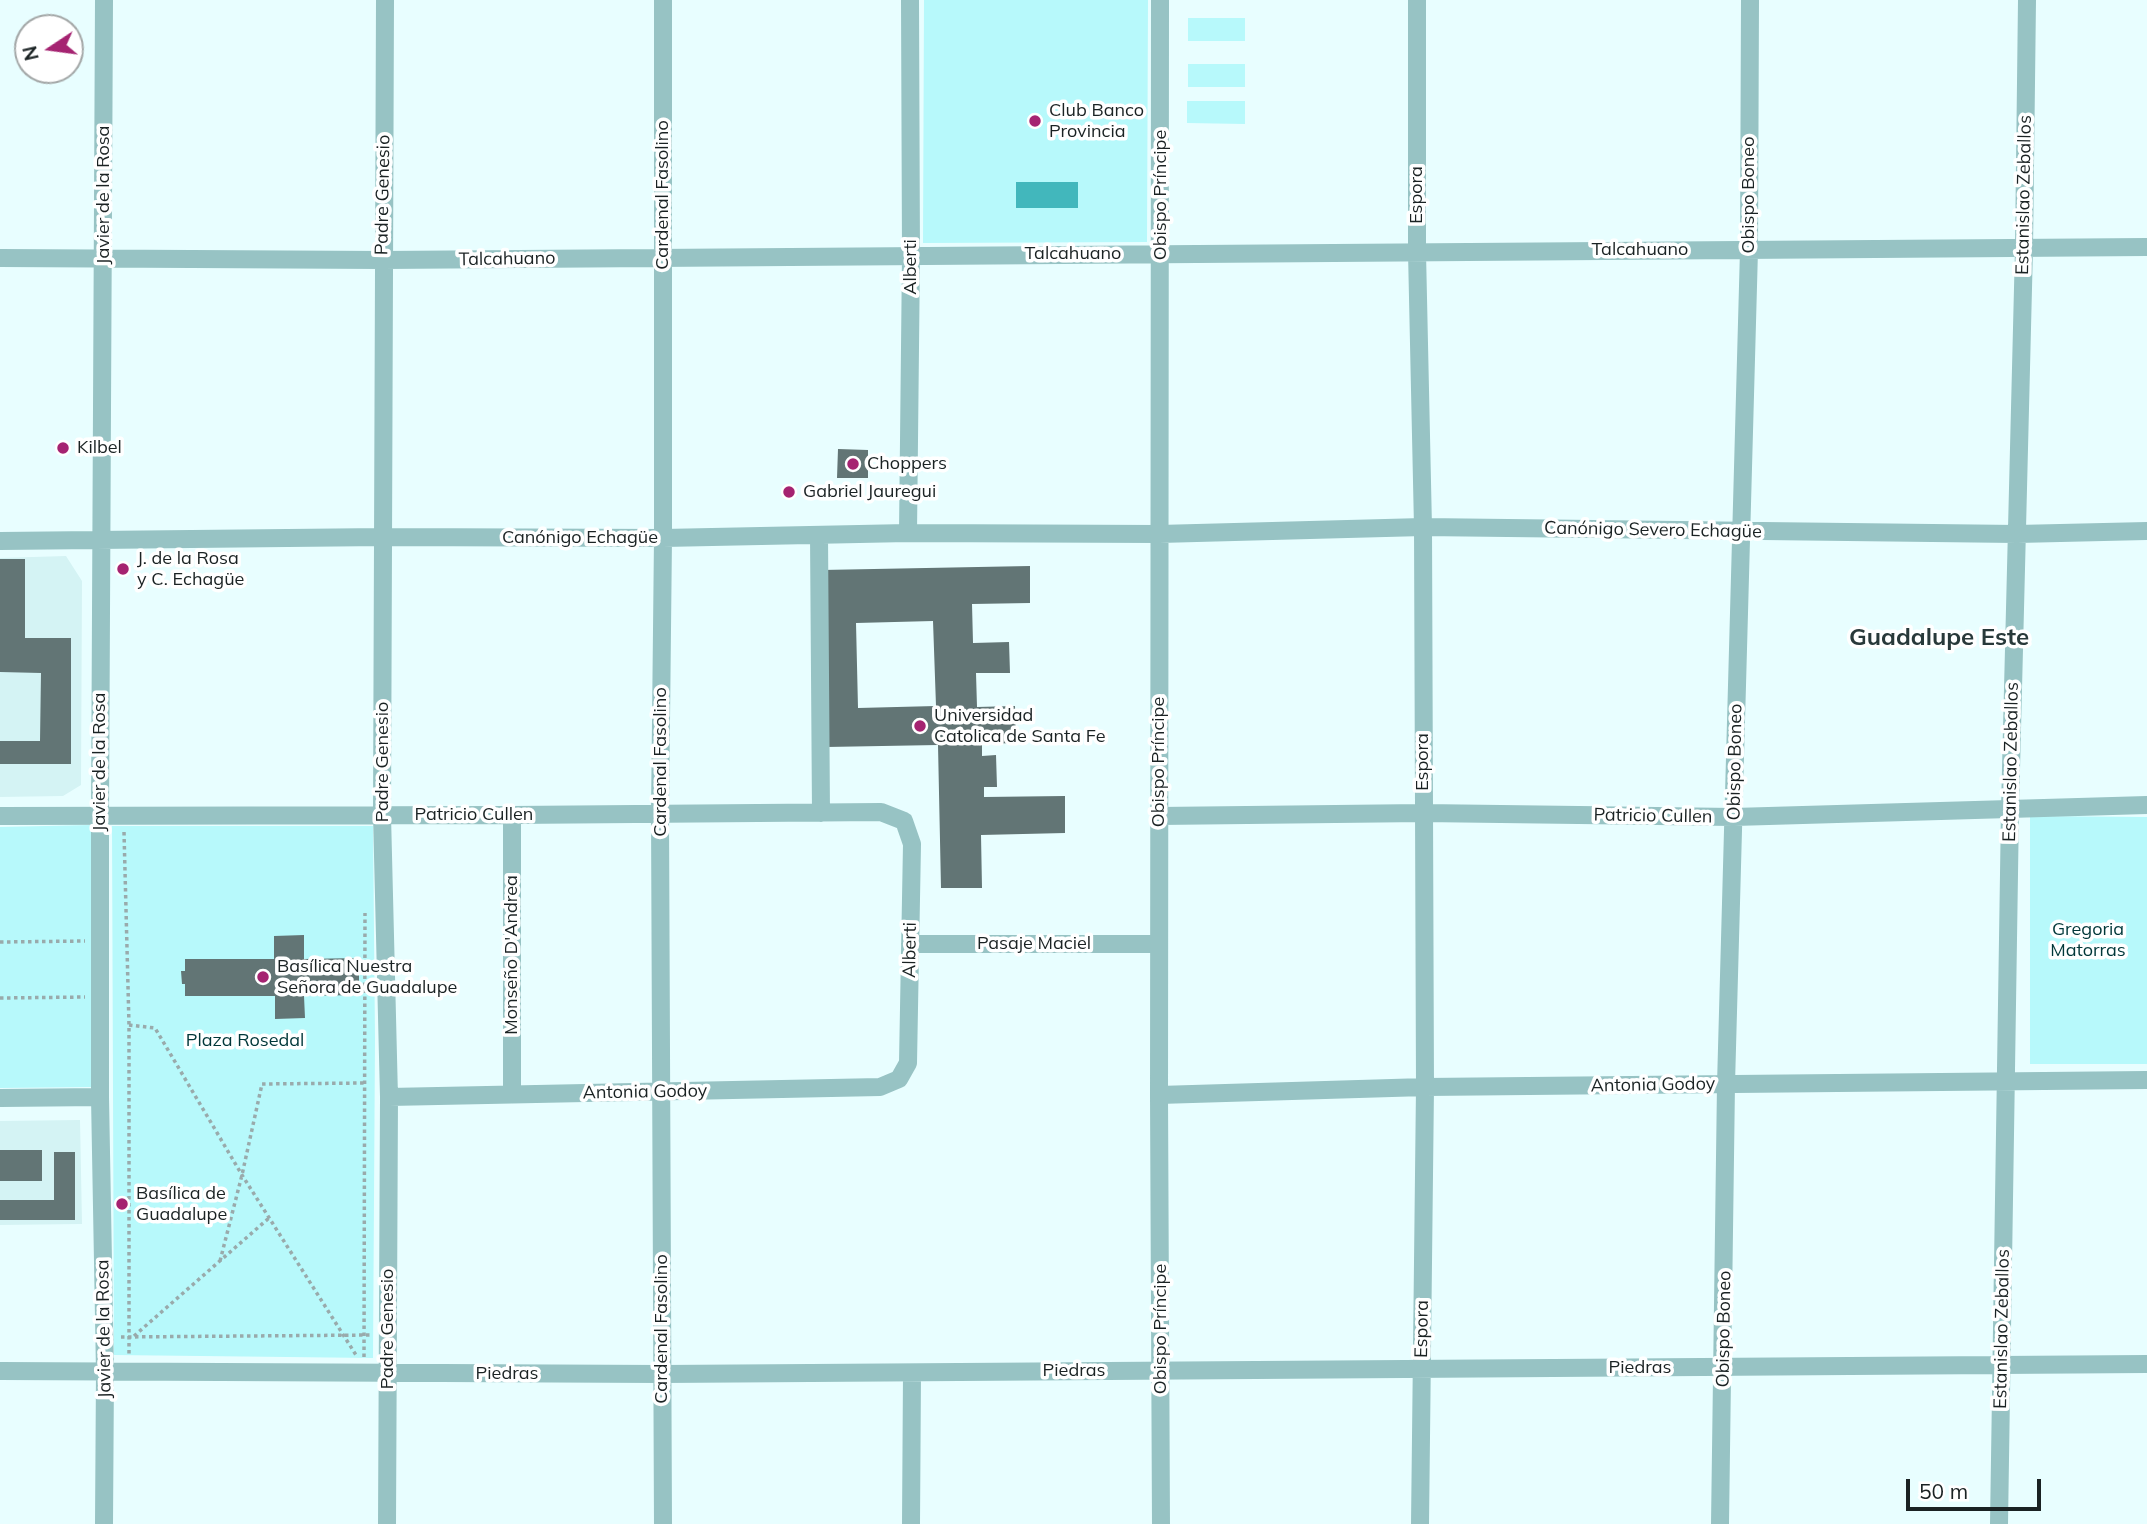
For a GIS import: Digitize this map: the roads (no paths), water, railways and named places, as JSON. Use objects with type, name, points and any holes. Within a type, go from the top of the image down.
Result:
[{"type":"street","name":"Javier de la Rosa","points":[[104,0],[100,814],[104,1524]]},
{"type":"street","name":"Padre Genesio","points":[[385,0],[382,815],[389,1097],[387,1524]]},
{"type":"street","name":"Cardenal Fasolino","points":[[663,0],[660,813],[663,1524]]},
{"type":"street","name":"Alberti","points":[[908,533],[910,0]]},
{"type":"street","name":"Obispo Príncipe","points":[[1160,0],[1161,1524]]},
{"type":"street","name":"Espora","points":[[1416,0],[1417,252],[1423,527],[1425,1087],[1420,1524]]},
{"type":"street","name":"Obispo Boneo","points":[[1720,1524],[1726,1084],[1749,250],[1750,0]]},
{"type":"street","name":"Estanislao Zeballos","points":[[1999,1524],[2005,1081],[2027,0]]},
{"type":"street","name":"Talcahuano","points":[[0,258],[383,260],[2147,247]]},
{"type":"street","name":"Canónigo Severo Echagüe","points":[[1159,534],[1423,527],[2017,534],[2147,531]]},
{"type":"street","name":"Canónigo Echagüe","points":[[0,541],[383,537],[663,538],[908,533],[1159,534]]},
{"type":"street","points":[[820,535],[821,813]]},
{"type":"street","name":"Patricio Cullen","points":[[1159,816],[1423,813],[1734,817],[2147,805]]},
{"type":"street","name":"Patricio Cullen","points":[[0,817],[100,814],[512,815],[881,811],[904,821]]},
{"type":"street","name":"Monseño D'Andrea","points":[[512,815],[512,1094]]},
{"type":"street","name":"Alberti","points":[[899,1079],[908,1063],[912,844],[904,821]]},
{"type":"street","name":"Pasaje Maciel","points":[[910,944],[1159,944]]},
{"type":"street","name":"Antonia Godoy","points":[[389,1097],[880,1087],[899,1079]]},
{"type":"street","name":"Antonia Godoy","points":[[1159,1095],[1425,1087],[2147,1080]]},
{"type":"street","points":[[0,1098],[100,1097]]},
{"type":"street","name":"Piedras","points":[[0,1371],[129,1372],[364,1365],[388,1373],[663,1374],[2147,1364]]},
{"type":"street","points":[[911,1524],[912,1373]]},
{"type":"place","name":"Club Banco Provincia","points":[[1035,121]]},
{"type":"place","name":"Kilbel","points":[[63,448]]},
{"type":"place","name":"Choppers","points":[[853,464]]},
{"type":"place","name":"Gabriel Jauregui","points":[[789,492]]},
{"type":"place","name":"J. de la Rosa y C. Echagüe","points":[[123,569]]},
{"type":"place","name":"Universidad Catolica de Santa Fe","points":[[920,726]]},
{"type":"place","name":"Basílica Nuestra Señora de Guadalupe","points":[[263,977]]},
{"type":"place","name":"Basílica de Guadalupe","points":[[122,1204]]},
{"type":"district","name":"Guadalupe Este","points":[[1939,638]]},
{"type":"park label","name":"Gregoria Matorras","points":[[2088,940]]},
{"type":"park label","name":"Plaza Rosedal","points":[[245,1041]]}]
